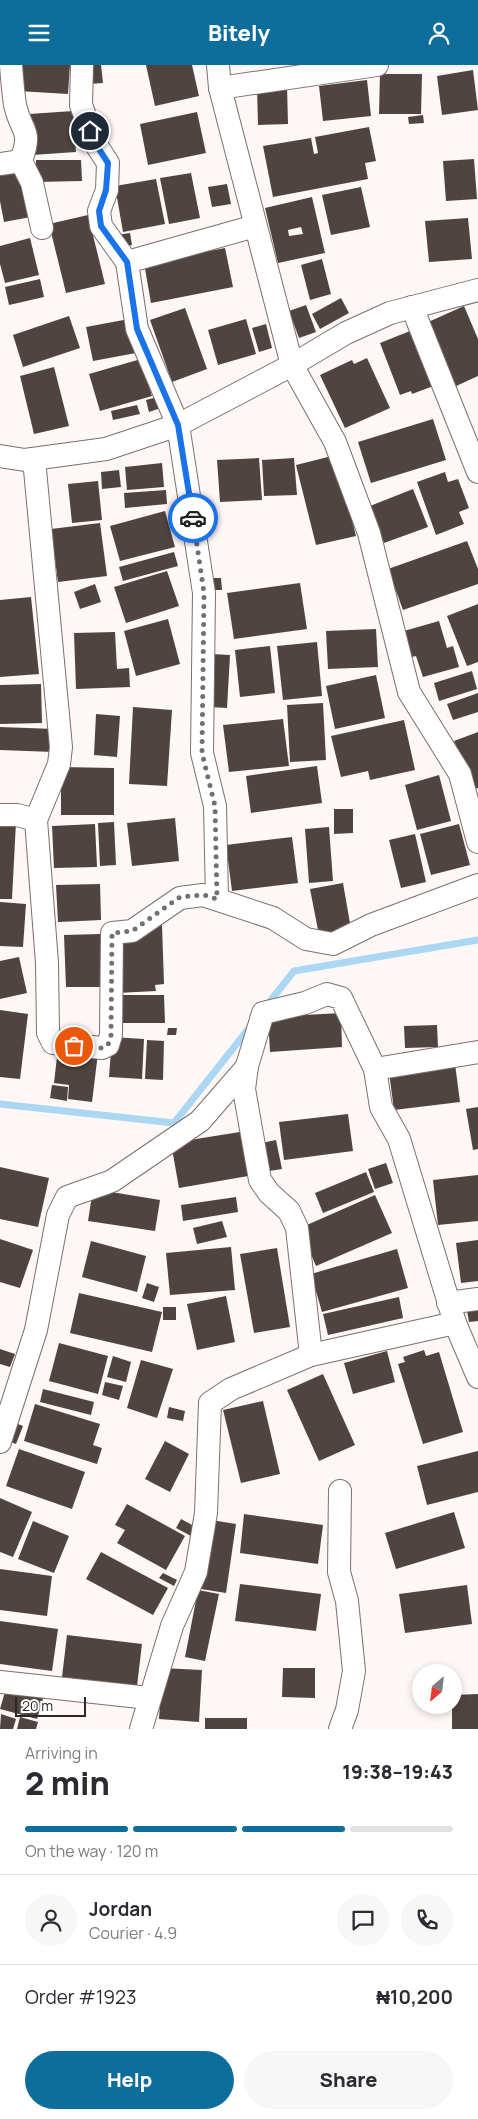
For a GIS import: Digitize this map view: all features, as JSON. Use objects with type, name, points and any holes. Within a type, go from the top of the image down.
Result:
[{"type":"street","points":[[11,65],[16,107],[27,134],[26,145],[10,162],[32,183],[42,228]]},
{"type":"street","points":[[82,65],[81,105],[95,143],[108,163],[106,190],[99,211],[101,226],[127,262],[137,329],[178,425],[204,593],[202,753],[215,806],[217,899]]},
{"type":"street","points":[[218,65],[220,88],[292,365],[335,442],[369,533],[409,692],[460,774],[478,842]]},
{"type":"street","points":[[220,88],[377,65]]},
{"type":"street","points":[[127,262],[255,226]]},
{"type":"street","points":[[0,457],[25,460],[106,449],[178,425],[292,365],[346,333],[390,313],[478,289]]},
{"type":"street","points":[[412,307],[478,472]]},
{"type":"street","points":[[34,459],[61,747],[59,764],[36,821],[47,963],[48,1033],[53,1043],[102,1048],[108,1045],[111,1035],[112,933],[132,931],[180,897],[204,895],[273,918],[306,939],[333,944],[371,925],[478,885]]},
{"type":"street","points":[[0,815],[17,815],[36,821]]},
{"type":"street","points":[[311,1355],[297,1228],[289,1211],[269,1193],[260,1180],[244,1089],[247,1066],[263,1013],[305,1003],[327,994],[341,998],[375,1069],[381,1107],[399,1139],[452,1313],[478,1377]]},
{"type":"street","points":[[375,1069],[478,1052]]},
{"type":"street","points":[[0,1442],[36,1330],[58,1215],[67,1197],[112,1181],[200,1121],[247,1066]]},
{"type":"street","points":[[141,1729],[172,1626],[196,1571],[206,1513],[210,1403],[231,1389],[311,1355],[452,1313],[478,1299]]},
{"type":"street","points":[[340,1491],[340,1572],[347,1601],[354,1671],[347,1710],[340,1729]]},
{"type":"street","points":[[0,1682],[149,1698]]},
{"type":"building","points":[[20,65],[70,65],[68,94],[18,91]]},
{"type":"building","points":[[86,65],[101,65],[103,83],[88,84]]},
{"type":"building","points":[[146,65],[192,65],[199,96],[155,106]]},
{"type":"building","points":[[473,70],[478,110],[442,115],[437,76]]},
{"type":"building","points":[[380,74],[422,74],[421,114],[379,114]]},
{"type":"building","points":[[367,80],[371,116],[323,121],[319,86]]},
{"type":"building","points":[[287,86],[288,124],[258,125],[257,87]]},
{"type":"building","points":[[73,111],[76,152],[32,155],[29,114]]},
{"type":"building","points":[[197,112],[206,153],[148,165],[140,124]]},
{"type":"building","points":[[423,115],[424,123],[409,124],[408,117]]},
{"type":"building","points":[[369,127],[376,161],[365,163],[368,179],[273,197],[263,146],[311,138],[314,154],[318,153],[315,137]]},
{"type":"building","points":[[474,159],[477,199],[446,201],[443,161]]},
{"type":"building","points":[[36,160],[81,160],[82,181],[36,182]]},
{"type":"building","points":[[20,166],[31,217],[4,222],[0,201],[0,170]]},
{"type":"building","points":[[191,173],[200,218],[169,224],[160,178]]},
{"type":"building","points":[[156,179],[165,224],[123,232],[115,186]]},
{"type":"building","points":[[227,184],[231,204],[212,207],[208,187]]},
{"type":"building","points":[[361,187],[370,227],[331,235],[322,195]]},
{"type":"building","points":[[312,197],[325,253],[278,263],[265,208]],"holes":[[[301,227],[303,234],[289,236],[288,230]]]},
{"type":"building","points":[[88,215],[105,284],[66,293],[49,224]]},
{"type":"building","points":[[468,218],[472,259],[429,262],[425,221]]},
{"type":"building","points":[[130,233],[132,245],[118,248],[115,235]]},
{"type":"building","points":[[30,238],[39,275],[5,283],[0,264],[0,246]]},
{"type":"building","points":[[225,248],[233,287],[151,303],[144,263]]},
{"type":"building","points":[[322,259],[331,294],[310,300],[301,265]]},
{"type":"building","points":[[40,279],[44,297],[9,305],[5,287]]},
{"type":"building","points":[[341,298],[349,313],[320,329],[312,314]]},
{"type":"building","points":[[306,305],[316,332],[299,338],[289,311]]},
{"type":"building","points":[[464,306],[478,339],[478,376],[454,387],[426,323]]},
{"type":"building","points":[[185,308],[207,369],[172,382],[150,320]]},
{"type":"building","points":[[69,316],[80,348],[23,367],[13,335]]},
{"type":"building","points":[[129,319],[136,353],[93,361],[86,327]]},
{"type":"building","points":[[246,319],[256,354],[218,365],[208,330]]},
{"type":"building","points":[[266,324],[272,348],[259,352],[252,328]]},
{"type":"building","points":[[415,329],[436,385],[412,394],[411,391],[400,395],[380,343]]},
{"type":"building","points":[[367,358],[390,408],[345,428],[320,375],[352,360],[354,364]]},
{"type":"building","points":[[141,359],[152,396],[100,411],[89,374]]},
{"type":"building","points":[[54,367],[69,426],[34,434],[20,376]]},
{"type":"building","points":[[161,396],[164,407],[149,412],[146,400]]},
{"type":"building","points":[[137,405],[140,414],[113,420],[111,411]]},
{"type":"building","points":[[433,419],[446,460],[371,483],[358,442]]},
{"type":"building","points":[[336,455],[356,536],[316,545],[296,465]]},
{"type":"building","points":[[259,458],[262,500],[220,502],[217,460]]},
{"type":"building","points":[[294,458],[297,495],[264,496],[262,460]]},
{"type":"building","points":[[162,463],[164,487],[127,490],[125,467]]},
{"type":"building","points":[[119,470],[121,487],[102,489],[101,472]]},
{"type":"building","points":[[445,472],[448,482],[458,479],[469,508],[459,512],[464,524],[436,535],[417,482]]},
{"type":"building","points":[[98,481],[102,520],[72,523],[68,484]]},
{"type":"building","points":[[413,489],[428,527],[384,543],[370,506]]},
{"type":"building","points":[[166,490],[167,504],[125,508],[124,493]]},
{"type":"building","points":[[165,511],[175,547],[120,561],[110,526]]},
{"type":"building","points":[[100,523],[107,576],[58,582],[51,529]]},
{"type":"building","points":[[467,541],[478,569],[478,584],[403,610],[388,569]]},
{"type":"building","points":[[174,552],[178,566],[123,581],[119,567]]},
{"type":"building","points":[[167,571],[179,606],[126,623],[114,587]]},
{"type":"building","points":[[209,578],[221,578],[222,590],[210,590]]},
{"type":"building","points":[[300,583],[307,629],[234,639],[227,593]]},
{"type":"building","points":[[95,584],[101,602],[80,609],[74,592]]},
{"type":"building","points":[[31,597],[39,674],[0,677],[0,600]]},
{"type":"building","points":[[478,604],[478,662],[467,666],[447,616]]},
{"type":"building","points":[[168,619],[180,664],[136,676],[124,631]]},
{"type":"building","points":[[439,621],[447,648],[453,646],[459,667],[423,677],[416,656],[412,657],[404,631]]},
{"type":"building","points":[[376,629],[378,667],[328,669],[326,631]]},
{"type":"building","points":[[115,632],[117,669],[129,668],[130,687],[76,689],[74,633]]},
{"type":"building","points":[[317,642],[322,696],[283,700],[277,646]]},
{"type":"building","points":[[270,646],[275,693],[240,697],[235,650]]},
{"type":"building","points":[[212,654],[230,655],[227,708],[209,707]]},
{"type":"building","points":[[472,671],[477,689],[439,701],[434,683]]},
{"type":"building","points":[[376,675],[385,718],[335,729],[326,686]]},
{"type":"building","points":[[41,684],[42,723],[0,724],[0,685]]},
{"type":"building","points":[[478,693],[478,712],[453,720],[447,704]]},
{"type":"building","points":[[323,703],[326,760],[290,762],[287,705]]},
{"type":"building","points":[[133,707],[172,710],[167,786],[129,784]]},
{"type":"building","points":[[96,714],[120,716],[117,757],[94,755]]},
{"type":"building","points":[[283,719],[289,766],[229,772],[223,725]]},
{"type":"building","points":[[404,720],[415,770],[370,780],[368,771],[341,777],[331,736]]},
{"type":"building","points":[[0,727],[55,729],[54,752],[0,750]]},
{"type":"building","points":[[478,732],[478,788],[474,789],[454,741]]},
{"type":"building","points":[[317,766],[322,803],[251,813],[246,776]]},
{"type":"building","points":[[61,767],[114,768],[114,815],[61,815]]},
{"type":"building","points":[[439,775],[451,821],[417,830],[405,785]]},
{"type":"building","points":[[334,809],[353,809],[353,833],[334,834]]},
{"type":"building","points":[[175,818],[179,861],[132,866],[127,823]]},
{"type":"building","points":[[0,821],[16,822],[12,899],[0,899]]},
{"type":"building","points":[[114,822],[116,865],[100,866],[98,823]]},
{"type":"building","points":[[95,824],[97,867],[54,868],[52,826]]},
{"type":"building","points":[[459,824],[470,865],[431,875],[420,834]]},
{"type":"building","points":[[329,827],[333,881],[309,883],[305,829]]},
{"type":"building","points":[[415,834],[426,882],[401,888],[389,840]]},
{"type":"building","points":[[292,837],[298,883],[232,891],[226,845]]},
{"type":"building","points":[[343,883],[351,929],[319,935],[310,889]]},
{"type":"building","points":[[100,884],[101,920],[58,922],[56,885]]},
{"type":"building","points":[[0,902],[26,904],[23,947],[0,946]]},
{"type":"building","points":[[162,925],[164,984],[155,985],[156,991],[117,993],[113,934],[144,926]]},
{"type":"building","points":[[100,934],[101,987],[66,987],[64,935]]},
{"type":"building","points":[[19,957],[27,993],[0,999],[0,961]]},
{"type":"building","points":[[118,995],[164,995],[165,1023],[118,1023]]},
{"type":"building","points":[[0,1010],[28,1014],[20,1079],[0,1077]]},
{"type":"building","points":[[341,1013],[342,1047],[270,1052],[268,1017]]},
{"type":"building","points":[[437,1025],[438,1047],[405,1048],[404,1026]]},
{"type":"building","points":[[168,1028],[177,1028],[176,1035],[167,1035]]},
{"type":"building","points":[[112,1037],[144,1039],[142,1079],[109,1077]]},
{"type":"building","points":[[147,1040],[164,1041],[163,1080],[145,1079]]},
{"type":"building","points":[[58,1048],[98,1053],[92,1102],[68,1099],[69,1085],[54,1083]]},
{"type":"building","points":[[455,1064],[460,1102],[394,1110],[389,1072]]},
{"type":"building","points":[[52,1085],[68,1087],[67,1101],[50,1098]]},
{"type":"building","points":[[478,1107],[478,1149],[473,1150],[466,1109]]},
{"type":"building","points":[[348,1114],[353,1151],[284,1160],[279,1122]]},
{"type":"building","points":[[246,1131],[254,1175],[179,1188],[171,1143]]},
{"type":"building","points":[[276,1140],[282,1169],[263,1172],[257,1144]]},
{"type":"building","points":[[386,1163],[393,1183],[375,1189],[368,1169]]},
{"type":"building","points":[[0,1167],[49,1178],[38,1227],[0,1219]]},
{"type":"building","points":[[366,1172],[374,1192],[323,1213],[315,1193]]},
{"type":"building","points":[[478,1175],[478,1221],[438,1225],[433,1180]]},
{"type":"building","points":[[93,1189],[160,1200],[155,1231],[88,1221]]},
{"type":"building","points":[[375,1195],[392,1233],[316,1266],[300,1228]]},
{"type":"building","points":[[236,1197],[238,1212],[183,1221],[181,1205]]},
{"type":"building","points":[[222,1221],[227,1237],[197,1244],[193,1228]]},
{"type":"building","points":[[0,1239],[33,1250],[20,1288],[0,1282]]},
{"type":"building","points":[[478,1240],[478,1281],[461,1283],[456,1243]]},
{"type":"building","points":[[91,1241],[146,1256],[137,1292],[82,1277]]},
{"type":"building","points":[[231,1247],[235,1290],[170,1295],[166,1253]]},
{"type":"building","points":[[277,1248],[290,1327],[254,1333],[240,1254]]},
{"type":"building","points":[[397,1249],[408,1288],[322,1312],[311,1274]]},
{"type":"building","points":[[147,1283],[159,1287],[154,1302],[142,1298]]},
{"type":"building","points":[[79,1293],[162,1312],[152,1352],[70,1333]]},
{"type":"building","points":[[226,1296],[235,1342],[197,1350],[187,1304]]},
{"type":"building","points":[[399,1297],[403,1318],[328,1335],[323,1314]]},
{"type":"building","points":[[478,1304],[478,1321],[469,1322],[466,1305]]},
{"type":"building","points":[[163,1307],[176,1307],[176,1320],[163,1320]]},
{"type":"building","points":[[59,1343],[108,1356],[98,1394],[49,1381]]},
{"type":"building","points":[[0,1349],[15,1354],[10,1367],[0,1364]]},
{"type":"building","points":[[424,1350],[426,1356],[439,1352],[463,1432],[423,1444],[398,1364],[405,1362],[403,1357]]},
{"type":"building","points":[[387,1351],[395,1382],[353,1394],[344,1363]]},
{"type":"building","points":[[113,1356],[131,1362],[126,1382],[107,1377]]},
{"type":"building","points":[[141,1360],[173,1369],[157,1418],[127,1408]]},
{"type":"building","points":[[323,1374],[355,1445],[319,1461],[287,1390]]},
{"type":"building","points":[[105,1382],[123,1386],[119,1400],[102,1395]]},
{"type":"building","points":[[43,1389],[94,1402],[91,1415],[40,1402]]},
{"type":"building","points":[[263,1401],[280,1474],[241,1483],[223,1410]]},
{"type":"building","points":[[35,1404],[100,1424],[93,1445],[102,1448],[97,1464],[24,1441]]},
{"type":"building","points":[[169,1407],[185,1411],[183,1421],[167,1418]]},
{"type":"building","points":[[13,1422],[23,1426],[16,1444],[5,1440]]},
{"type":"building","points":[[165,1441],[189,1454],[170,1492],[145,1479]]},
{"type":"building","points":[[19,1449],[85,1472],[72,1509],[6,1486]]},
{"type":"building","points":[[478,1451],[478,1492],[427,1505],[417,1466]]},
{"type":"building","points":[[0,1498],[32,1512],[13,1557],[0,1552]]},
{"type":"building","points":[[127,1504],[185,1536],[166,1570],[117,1543],[125,1530],[115,1525]]},
{"type":"building","points":[[454,1512],[465,1548],[396,1569],[385,1533]]},
{"type":"building","points":[[244,1514],[323,1525],[318,1564],[240,1553]]},
{"type":"building","points":[[181,1519],[196,1527],[191,1536],[176,1528]]},
{"type":"building","points":[[211,1520],[236,1524],[226,1593],[201,1589]]},
{"type":"building","points":[[33,1521],[69,1536],[54,1573],[18,1559]]},
{"type":"building","points":[[101,1552],[168,1588],[153,1615],[86,1579]]},
{"type":"building","points":[[0,1569],[52,1576],[47,1616],[0,1610]]},
{"type":"building","points":[[163,1573],[177,1580],[174,1586],[159,1578]]},
{"type":"building","points":[[240,1584],[321,1594],[316,1631],[235,1621]]},
{"type":"building","points":[[467,1585],[472,1624],[405,1633],[399,1594]]},
{"type":"building","points":[[198,1590],[219,1594],[205,1661],[185,1657]]},
{"type":"building","points":[[0,1621],[58,1629],[52,1671],[0,1664]]},
{"type":"building","points":[[67,1635],[142,1644],[137,1686],[62,1677]]},
{"type":"building","points":[[162,1668],[202,1670],[199,1722],[159,1719]]},
{"type":"building","points":[[283,1668],[315,1668],[315,1698],[282,1697]]},
{"type":"building","points":[[7,1685],[44,1695],[37,1719],[0,1709]]},
{"type":"building","points":[[478,1694],[478,1729],[452,1729],[452,1714],[462,1714],[462,1695]]},
{"type":"building","points":[[1,1714],[16,1719],[13,1729],[0,1729]]},
{"type":"building","points":[[20,1717],[38,1722],[36,1729],[17,1729]]},
{"type":"building","points":[[205,1718],[247,1718],[247,1729],[205,1729]]},
{"type":"waterway","points":[[267,1005],[294,971],[478,940]]},
{"type":"waterway","points":[[0,1104],[174,1123],[250,1027]]},
{"type":"way so far","points":[[74,1046],[102,1048],[108,1045],[111,1035],[110,961],[112,933],[132,931],[180,897],[204,895],[217,899],[215,806],[202,753],[204,593],[193,518]]},
{"type":"route","points":[[90,131],[95,143],[108,163],[106,190],[99,211],[101,226],[127,262],[137,329],[178,425],[193,518]]}]
